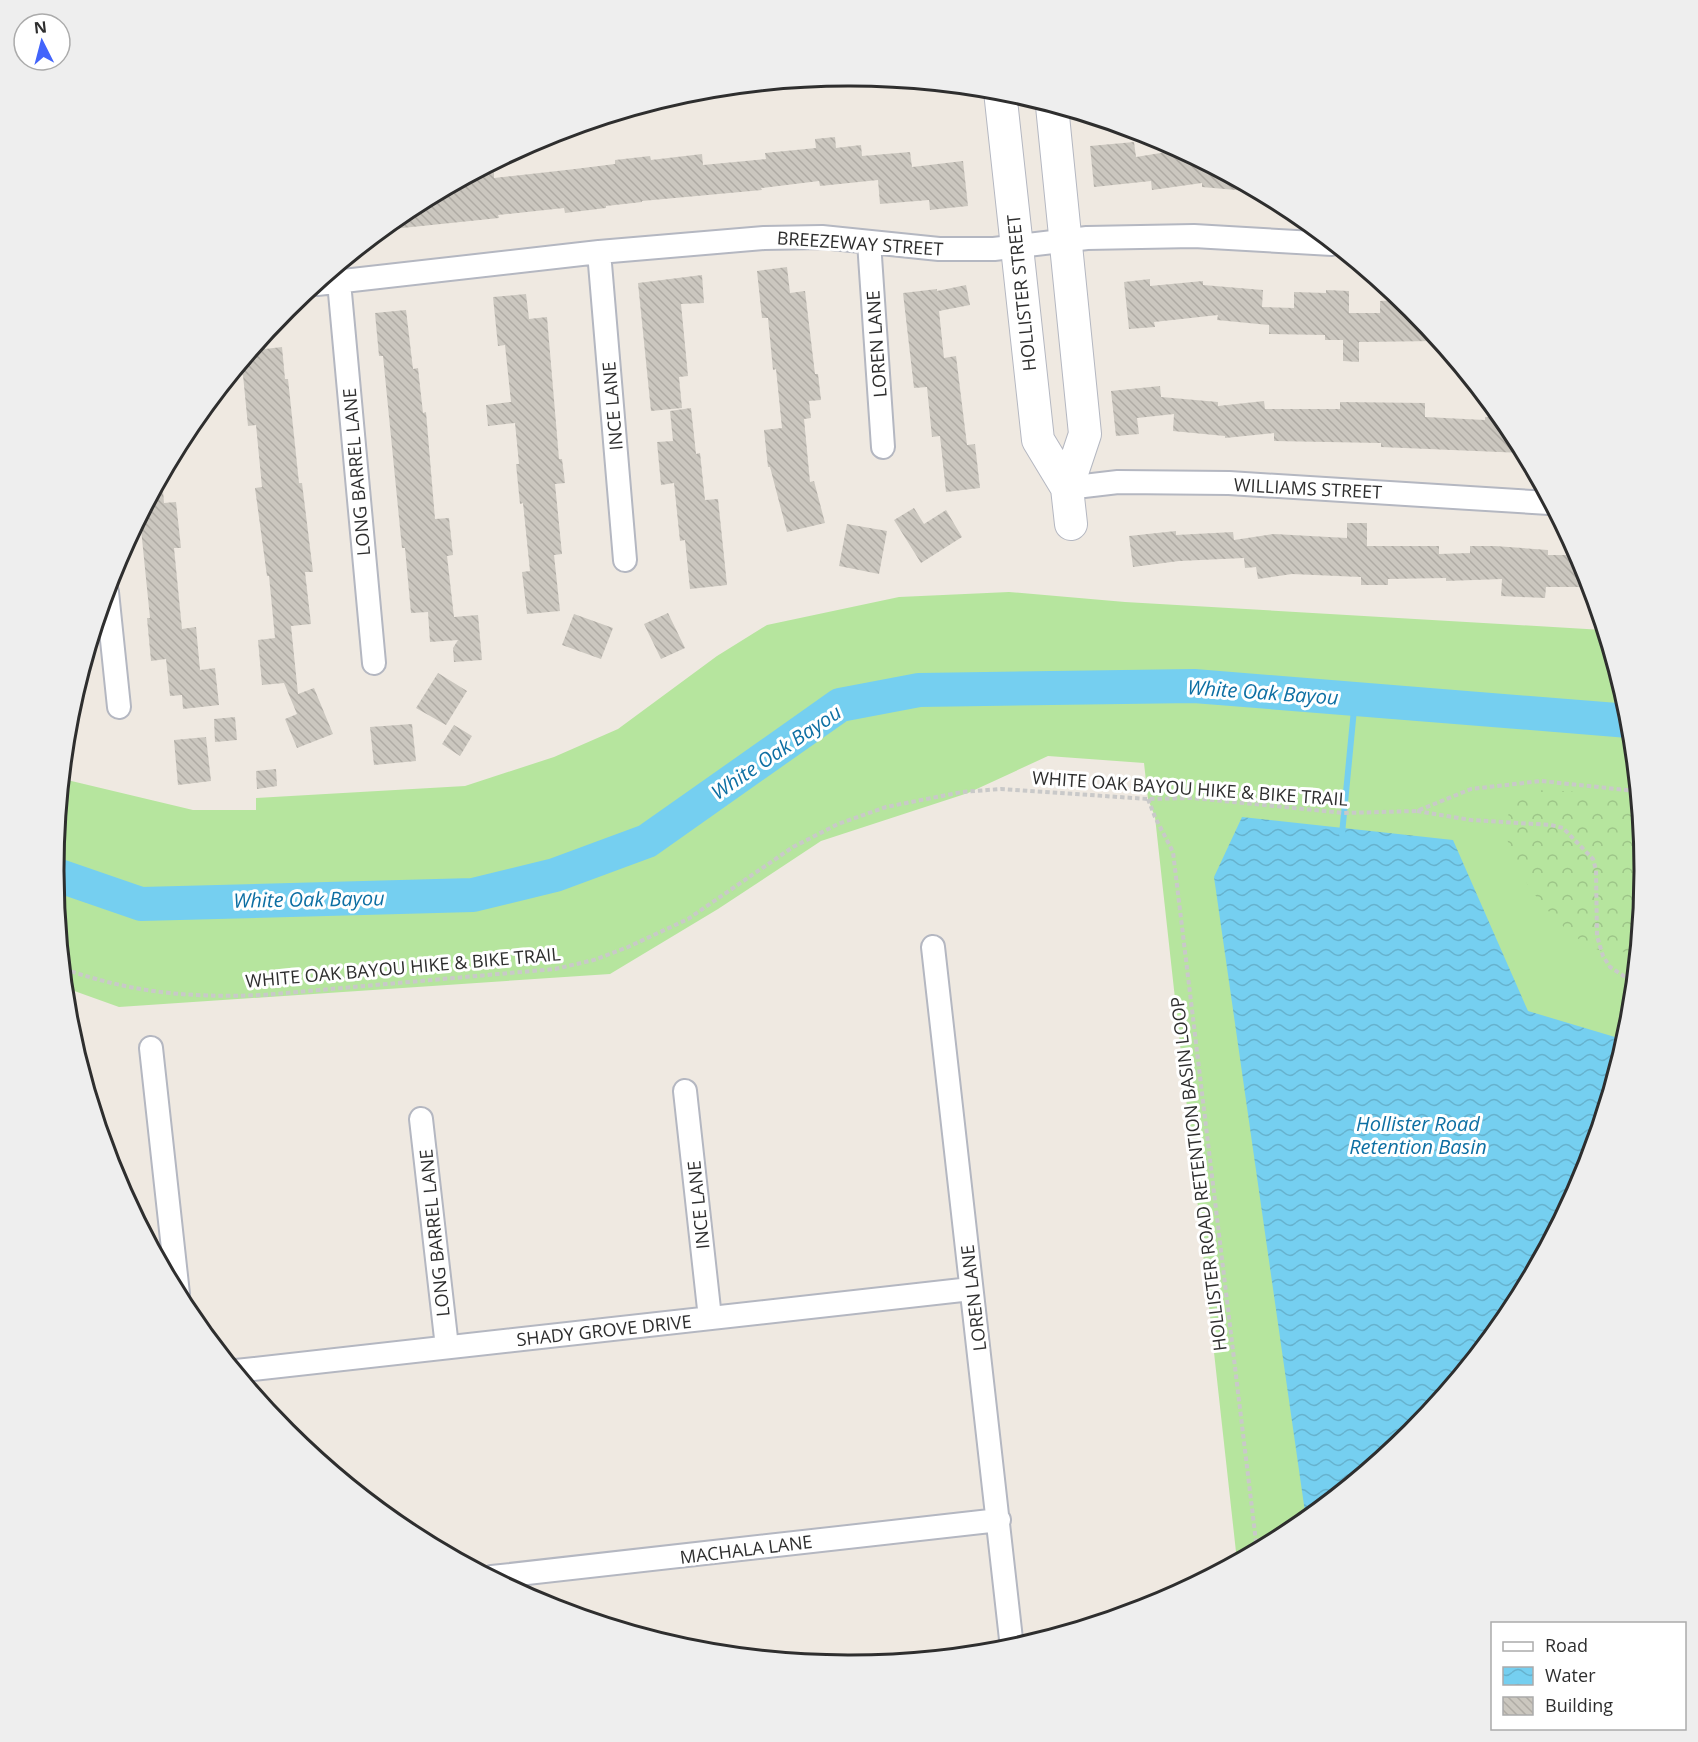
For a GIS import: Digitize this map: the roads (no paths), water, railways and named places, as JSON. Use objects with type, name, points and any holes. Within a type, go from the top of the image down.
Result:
[{"type":"street","name":"HOLLISTER STREET","points":[[1001,102],[1038,441],[1067,488]]},
{"type":"street","name":"HOLLISTER STREET","points":[[1053,113],[1085,434],[1067,488],[1071,524]]},
{"type":"street","name":"BREEZEWAY STREET","points":[[330,283],[599,252],[764,237],[822,237],[939,249],[994,249],[1087,238],[1194,236],[1319,243]]},
{"type":"street","name":"LOREN LANE","points":[[868,242],[883,447]]},
{"type":"street","name":"INCE LANE","points":[[599,252],[625,561]]},
{"type":"street","name":"LONG BARREL LANE","points":[[328,285],[374,663]]},
{"type":"street","name":"WILLIAMS STREET","points":[[1067,488],[1118,482],[1229,483],[1541,503]]},
{"type":"street","points":[[109,611],[119,707]]},
{"type":"street","name":"LOREN LANE","points":[[933,947],[1011,1638]]},
{"type":"street","points":[[151,1048],[176,1272]]},
{"type":"street","name":"INCE LANE","points":[[685,1091],[710,1318]]},
{"type":"street","name":"LONG BARREL LANE","points":[[421,1119],[447,1347]]},
{"type":"street","name":"SHADY GROVE DRIVE","points":[[244,1370],[971,1289]]},
{"type":"street","name":"MACHALA LANE","points":[[505,1576],[999,1520]]},
{"type":"water","name":"Hollister Road Retention Basin","points":[[1242,817],[1453,840],[1528,1011],[1615,1037],[1592,1123],[1574,1171],[1553,1218],[1501,1307],[1471,1349],[1404,1426],[1366,1461],[1305,1509],[1214,877]]},
{"type":"waterway","name":"White Oak Bayou","points":[[64,878],[141,904],[473,895],[555,875],[647,841],[840,705],[919,690],[1194,686],[1618,720]]},
{"type":"waterway","points":[[1342,834],[1355,699]]}]
